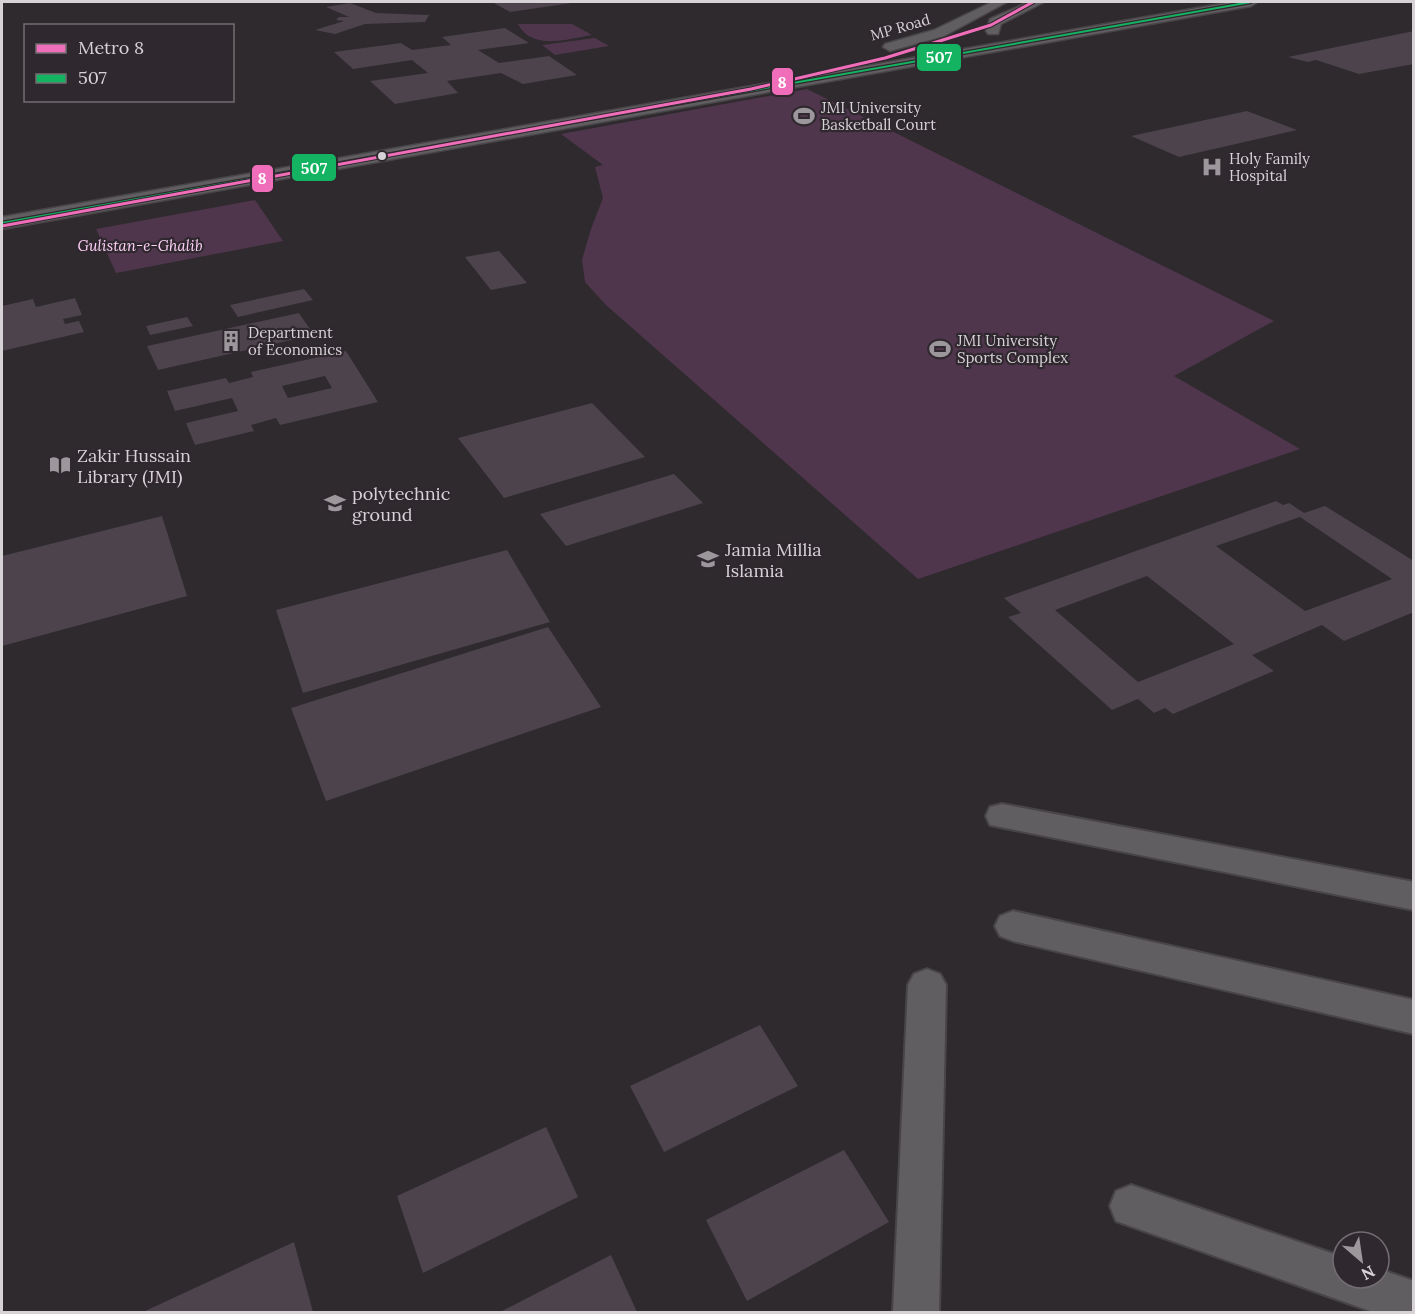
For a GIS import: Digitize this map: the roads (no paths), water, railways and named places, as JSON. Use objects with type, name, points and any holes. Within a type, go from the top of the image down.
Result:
[{"type":"main road","name":"MP Road","points":[[810,77],[820,67],[951,28],[1001,2]]},
{"type":"main road","points":[[1019,22],[1038,2]]},
{"type":"main road","points":[[951,28],[1005,38],[1077,28],[1224,2]]},
{"type":"main road","points":[[2,223],[167,190],[810,77],[1005,38],[1251,2]]},
{"type":"main road","points":[[1005,38],[995,22],[1077,28]]},
{"type":"main road","points":[[2,214],[167,190]]},
{"type":"street","points":[[1002,816],[1413,896]]},
{"type":"street","points":[[1013,926],[1413,1017]]},
{"type":"street","points":[[916,1312],[927,985]]},
{"type":"street","points":[[1131,1206],[1413,1305]]},
{"type":"metro line","name":"8","points":[[2,226],[751,89],[885,58],[991,25],[1033,2]]},
{"type":"place","name":"JMI University Basketball Court","points":[[804,116]]},
{"type":"place","name":"Holy Family Hospital","points":[[1212,167]]},
{"type":"place","name":"Department of Economics","points":[[231,341]]},
{"type":"place","name":"JMI University Sports Complex","points":[[940,349]]},
{"type":"place","name":"Zakir Hussain Library (JMI)","points":[[60,465]]},
{"type":"place","name":"polytechnic ground","points":[[335,503]]},
{"type":"place","name":"Jamia Millia Islamia","points":[[708,559]]},
{"type":"park label","name":"Gulistan-e-Ghalib","points":[[140,245]]}]
